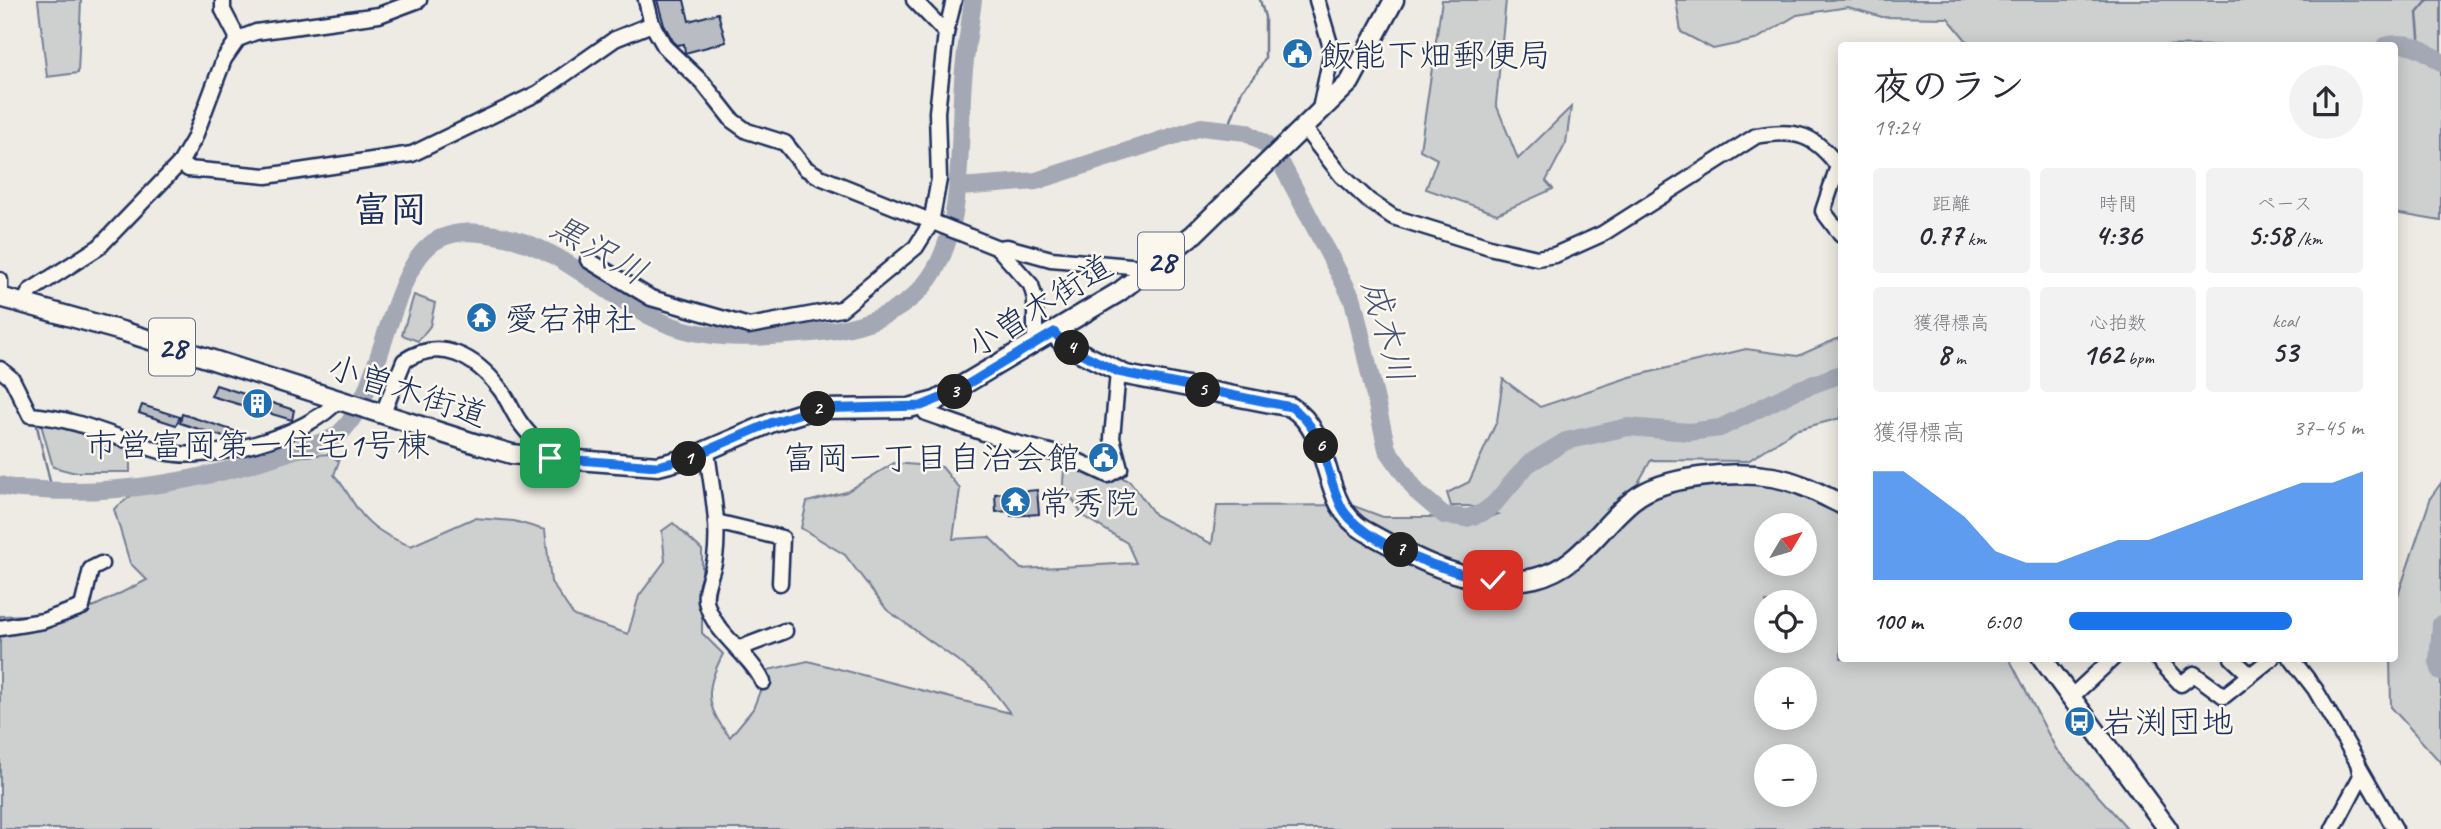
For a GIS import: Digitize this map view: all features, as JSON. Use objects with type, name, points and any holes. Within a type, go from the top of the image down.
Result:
[{"type":"main road","name":"小曽木街道","points":[[0,296],[512,454],[657,466],[707,451],[773,422],[815,409],[921,406],[953,393],[1054,332],[1153,268],[1194,234],[1318,116],[1350,82],[1364,61],[1394,0]]},
{"type":"main road","points":[[1054,332],[1065,345],[1118,372],[1291,407],[1302,414],[1318,436],[1339,504],[1352,522],[1417,558],[1468,577],[1516,580],[1559,570],[1583,552],[1632,500],[1666,483],[1694,478],[1772,477],[1807,487],[1838,502]]},
{"type":"main road","points":[[2045,662],[2168,829]]},
{"type":"street","points":[[223,0],[223,10],[238,39]]},
{"type":"street","points":[[24,303],[30,291],[99,247],[180,163],[194,139],[224,60],[238,39],[256,32],[379,15],[419,0]]},
{"type":"street","points":[[646,0],[652,24],[665,47],[703,83],[740,127],[780,140],[805,168],[820,177],[998,248],[1031,285],[1035,299],[1035,336],[1038,342]]},
{"type":"street","points":[[914,0],[946,33]]},
{"type":"street","points":[[588,260],[651,298],[749,326],[841,309],[916,247],[937,224],[937,112],[946,33],[954,0]]},
{"type":"street","points":[[1317,0],[1332,51],[1318,116]]},
{"type":"street","points":[[180,163],[188,169],[266,176],[412,154],[538,93],[615,39],[652,24]]},
{"type":"street","points":[[1302,131],[1367,200],[1393,217],[1527,258],[1555,255],[1602,234],[1756,136],[1780,131],[1801,134],[1818,143],[1838,162],[1823,211],[1838,231]]},
{"type":"street","points":[[998,248],[1007,247],[1051,259],[1153,268]]},
{"type":"street","points":[[0,280],[0,296]]},
{"type":"street","points":[[378,412],[404,361],[429,348],[440,348],[467,360],[494,381],[520,423],[550,458]]},
{"type":"street","points":[[0,369],[12,379],[30,415],[72,419],[166,453],[200,453],[247,446],[285,436],[341,400]]},
{"type":"street","points":[[921,406],[926,413],[1004,440],[1069,457],[1108,475],[1120,468],[1112,438],[1118,372]]},
{"type":"street","points":[[707,451],[716,522],[715,556],[706,603],[728,638],[740,648],[763,682]]},
{"type":"street","points":[[716,522],[782,538],[780,583]]},
{"type":"street","points":[[0,628],[43,621],[82,607],[91,569],[101,564]]},
{"type":"street","points":[[740,648],[785,631]]},
{"type":"street","points":[[2070,698],[2109,662]]},
{"type":"street","points":[[2161,662],[2181,684],[2193,674],[2224,696],[2267,662]]},
{"type":"street","points":[[2236,662],[2250,676]]},
{"type":"street","points":[[2294,662],[2315,689],[2395,829]]},
{"type":"street","points":[[2333,829],[2358,785],[2361,776],[2358,763]]},
{"type":"shaded area","points":[[38,0],[81,0],[78,73],[47,77]]},
{"type":"shaded area","points":[[1442,0],[1506,0],[1496,104],[1518,159],[1571,107],[1566,143],[1546,181],[1553,189],[1497,214],[1426,189],[1437,159],[1420,150]]},
{"type":"shaded area","points":[[1676,0],[2441,0],[2441,221],[2398,214],[2398,42],[1968,42],[1948,18],[1882,17],[1848,7],[1797,15],[1755,40],[1713,49],[1681,32]]},
{"type":"shaded area","points":[[414,295],[435,303],[430,326],[418,341],[402,335]]},
{"type":"shaded area","points":[[1838,338],[1838,419],[1795,430],[1748,461],[1651,460],[1638,483],[1649,500],[1664,494],[1720,484],[1777,486],[1799,491],[1838,512],[1838,662],[2011,662],[2056,749],[2128,829],[0,829],[0,616],[81,613],[147,580],[130,563],[114,509],[140,489],[283,458],[328,454],[339,461],[334,475],[370,524],[411,546],[474,518],[514,521],[545,530],[551,582],[574,616],[628,634],[639,596],[665,561],[662,531],[673,523],[702,550],[702,633],[723,654],[713,677],[710,697],[715,716],[730,737],[753,709],[768,670],[808,661],[1010,713],[986,681],[887,610],[845,555],[801,528],[807,502],[846,492],[894,463],[942,467],[960,489],[953,539],[989,537],[1021,569],[1136,563],[1127,543],[1083,516],[1063,484],[1064,467],[1079,459],[1130,481],[1155,515],[1212,544],[1217,506],[1351,505],[1383,517],[1430,517],[1470,524],[1498,514],[1469,506],[1451,506],[1447,493],[1469,482],[1497,421],[1503,379],[1540,407],[1630,377],[1746,349],[1798,356]]},
{"type":"shaded area","points":[[40,421],[64,422],[130,446],[130,472],[72,472],[53,467]]},
{"type":"shaded area","points":[[2441,483],[2441,763],[2391,707],[2390,662],[2398,662],[2398,595],[2431,497]]},
{"type":"building","points":[[657,0],[684,0],[689,21],[718,13],[726,42],[685,53],[684,44],[677,45],[664,25]]},
{"type":"building","name":"市営富岡第一住宅1号棟","points":[[216,385],[294,410],[292,420],[211,396]]},
{"type":"building","points":[[142,405],[180,417],[176,425],[139,413]]},
{"type":"building","points":[[182,414],[238,432],[233,440],[180,423]]},
{"type":"building","name":"常秀院","points":[[1037,490],[1039,514],[1011,516],[1011,511],[996,512],[995,494]]},
{"type":"waterway","name":"黒沢川","points":[[0,485],[20,489],[73,491],[138,487],[233,469],[330,439],[340,433],[355,414],[367,389],[409,272],[424,251],[441,238],[455,234],[495,235],[542,250],[645,313],[667,324],[702,334],[757,337],[812,333],[862,324],[899,307],[925,284],[942,255],[952,222],[958,183],[964,73],[973,0]]},
{"type":"waterway","points":[[1228,129],[1242,90],[1255,76],[1265,58],[1265,17],[1260,0]]},
{"type":"waterway","points":[[2420,48],[2417,13],[2428,0]]},
{"type":"waterway","name":"成木川","points":[[2398,44],[2414,46],[2441,62]]},
{"type":"waterway","name":"成木川","points":[[960,187],[1036,181],[1201,127],[1246,132],[1265,144],[1282,165],[1353,300],[1387,449],[1417,492],[1444,515],[1467,518],[1482,513],[1494,504],[1528,464],[1566,441],[1628,427],[1689,432],[1720,428],[1795,391],[1838,375]]},
{"type":"waterway","points":[[36,422],[52,490]]},
{"type":"waterway","name":"成木川","points":[[2441,624],[2438,662],[2441,672]]},
{"type":"place","name":"飯能下畑郵便局","points":[[1297,54]]},
{"type":"place","name":"愛宕神社","points":[[482,318]]},
{"type":"place","name":"市営富岡第一住宅1号棟","points":[[257,404]]},
{"type":"place","name":"富岡一丁目自治会館","points":[[1103,457]]},
{"type":"place","name":"常秀院","points":[[1016,502]]},
{"type":"place","name":"岩渕団地","points":[[2079,721]]},
{"type":"district","name":"富岡","points":[[390,209]]},
{"type":"route","points":[[550,458],[657,466],[689,458],[793,414],[835,407],[899,409],[921,406],[953,393],[1054,332],[1065,345],[1118,372],[1142,379],[1291,407],[1302,414],[1318,436],[1335,494],[1352,522],[1437,568],[1468,577],[1493,580]]}]
